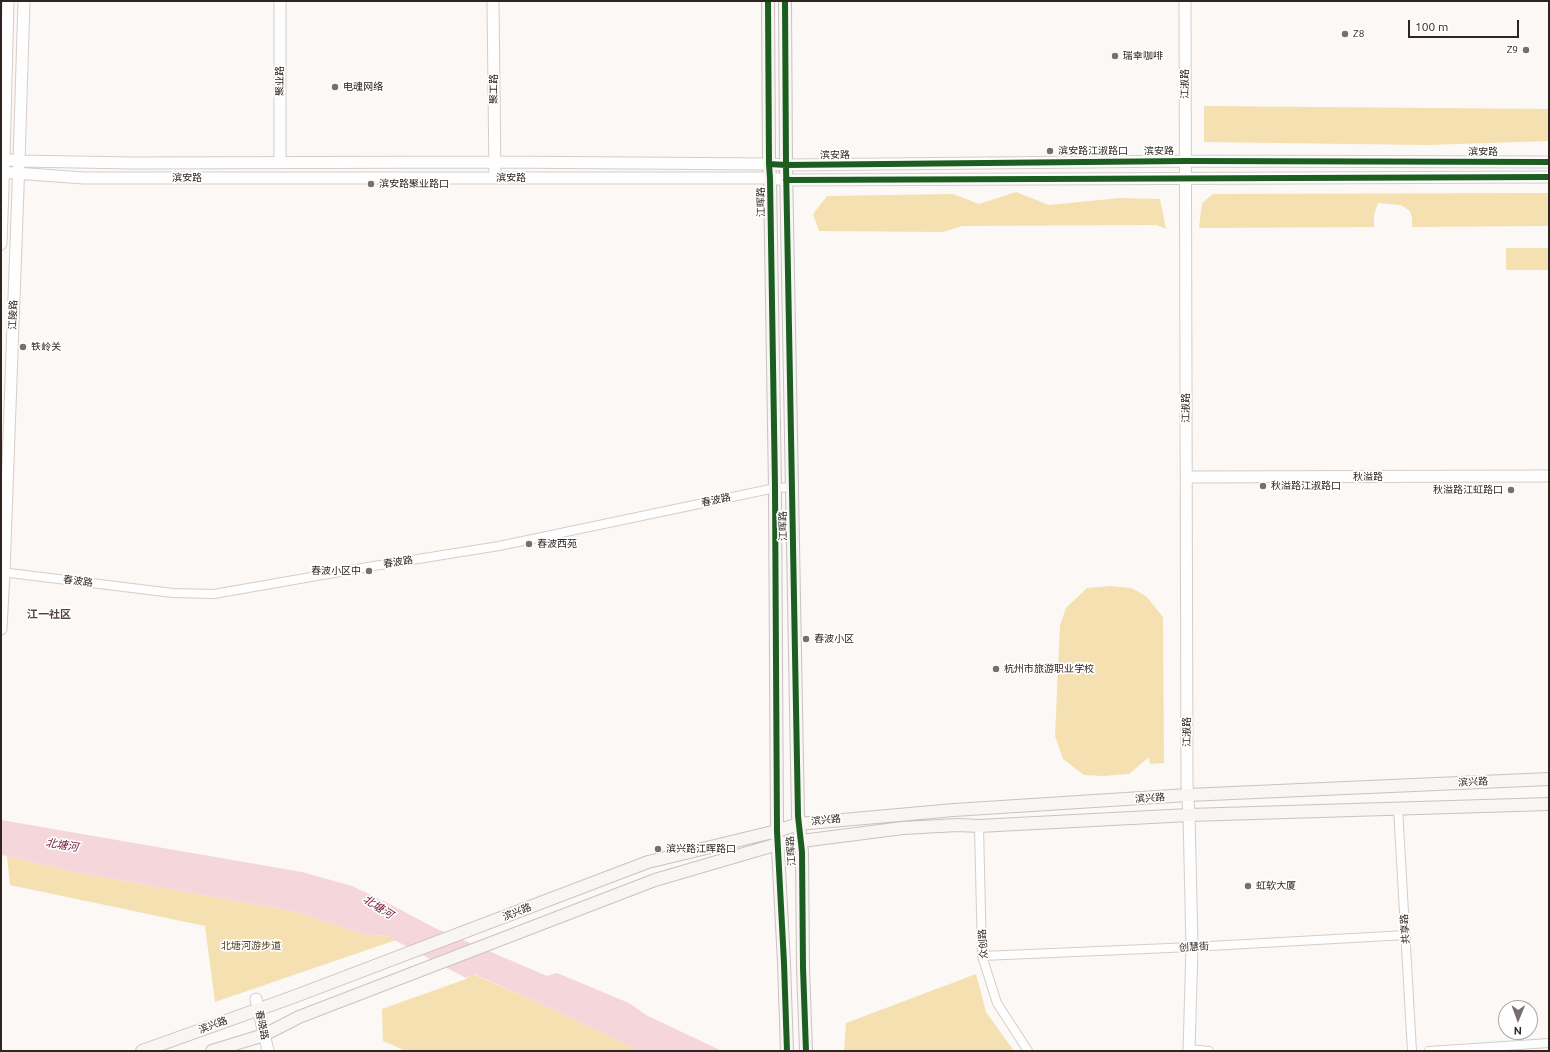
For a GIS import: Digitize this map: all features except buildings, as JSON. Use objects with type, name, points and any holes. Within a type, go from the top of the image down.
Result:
[{"type":"main road","points":[[1,244],[8,1]]},
{"type":"main road","name":"江陵路","points":[[1,629],[24,1]]},
{"type":"main road","name":"聚业路","points":[[280,1],[280,162]]},
{"type":"main road","name":"聚工路","points":[[493,1],[495,178]]},
{"type":"main road","name":"江晖路","points":[[768,1],[769,164],[775,488],[777,831],[787,1051]]},
{"type":"main road","name":"江晖路","points":[[785,1],[786,180],[798,824],[802,852],[803,968],[806,1051]]},
{"type":"main road","name":"江淑路","points":[[1185,1],[1188,795],[1192,947],[1189,1050]]},
{"type":"main road","name":"滨安路","points":[[3,159],[19,161],[133,163],[495,162],[786,165],[1185,161],[1549,162]]},
{"type":"main road","name":"滨安路","points":[[2,172],[84,178],[770,178],[786,180],[1549,178]]},
{"type":"main road","name":"秋溢路","points":[[1187,478],[1549,476]]},
{"type":"main road","name":"滨兴路","points":[[142,1051],[257,1004],[293,997],[648,862],[777,831],[798,824],[954,810],[1188,795],[1549,779]]},
{"type":"main road","name":"滨兴路","points":[[212,1051],[264,1035],[299,1017],[655,880],[778,844],[903,828],[958,825],[979,826],[1189,815],[1549,804]]},
{"type":"main road","name":"春晓路","points":[[257,1004],[268,1051]]},
{"type":"street","name":"春波路","points":[[3,572],[173,593],[214,594],[360,568],[499,546],[775,488],[792,487]]},
{"type":"street","name":"共享路","points":[[1398,808],[1412,1051]]},
{"type":"street","name":"众创路","points":[[979,826],[982,956],[997,1003],[1028,1051]]},
{"type":"street","name":"创慧街","points":[[982,956],[1192,947],[1406,934]]},
{"type":"street","points":[[1429,1051],[1549,1043]]},
{"type":"street","points":[[1189,1050],[1209,1051]]},
{"type":"green space","points":[[1204,106],[1549,109],[1549,141],[1427,145],[1204,142]]},
{"type":"green space","points":[[1016,192],[1049,205],[1120,198],[1160,199],[1166,229],[1156,225],[962,226],[943,232],[819,231],[813,214],[827,196],[953,194],[979,204]]},
{"type":"green space","points":[[1549,193],[1549,226],[1412,227],[1410,211],[1401,205],[1378,203],[1374,215],[1374,227],[1199,228],[1202,203],[1213,194]]},
{"type":"green space","points":[[1506,248],[1549,248],[1549,270],[1506,270]]},
{"type":"green space","points":[[1111,586],[1131,588],[1146,596],[1163,617],[1164,763],[1150,764],[1149,757],[1129,774],[1103,776],[1084,775],[1063,759],[1055,736],[1060,625],[1066,608],[1087,588]]},
{"type":"green space","name":"北塘河游步道","points":[[7,856],[79,873],[293,911],[369,936],[385,935],[396,940],[215,1002],[205,926],[10,885]]},
{"type":"green space","points":[[473,974],[552,1009],[639,1051],[406,1051],[383,1041],[382,1009],[466,979]]},
{"type":"green space","points":[[976,974],[986,1012],[1014,1051],[844,1051],[846,1023]]},
{"type":"water","name":"北塘河","points":[[1,820],[302,872],[352,886],[435,928],[547,976],[557,973],[629,1003],[646,1015],[722,1051],[639,1051],[552,1009],[474,974],[466,978],[385,935],[369,936],[293,911],[79,873],[1,855]]},
{"type":"cycle path","points":[[768,1],[769,164],[775,488],[777,831],[787,1051]]},
{"type":"cycle path","points":[[785,1],[786,165],[798,816],[802,852],[803,968],[806,1051]]},
{"type":"cycle path","points":[[769,164],[1185,161],[1549,162]]},
{"type":"cycle path","points":[[786,180],[1549,177]]},
{"type":"place","name":"Z8","points":[[1345,34]]},
{"type":"place","name":"Z9","points":[[1526,50]]},
{"type":"place","name":"瑞幸咖啡","points":[[1115,56]]},
{"type":"place","name":"电魂网络","points":[[335,87]]},
{"type":"place","name":"滨安路江淑路口","points":[[1050,151]]},
{"type":"place","name":"滨安路聚业路口","points":[[371,184]]},
{"type":"place","name":"铁岭关","points":[[23,347]]},
{"type":"place","name":"秋溢路江淑路口","points":[[1263,486]]},
{"type":"place","name":"秋溢路江虹路口","points":[[1511,490]]},
{"type":"place","name":"春波西苑","points":[[529,544]]},
{"type":"place","name":"春波小区中","points":[[369,571]]},
{"type":"place","name":"春波小区","points":[[806,639]]},
{"type":"place","name":"杭州市旅游职业学校","points":[[996,669]]},
{"type":"place","name":"滨兴路江晖路口","points":[[658,849]]},
{"type":"place","name":"虹软大厦","points":[[1248,886]]},
{"type":"district","name":"江一社区","points":[[49,614]]}]
